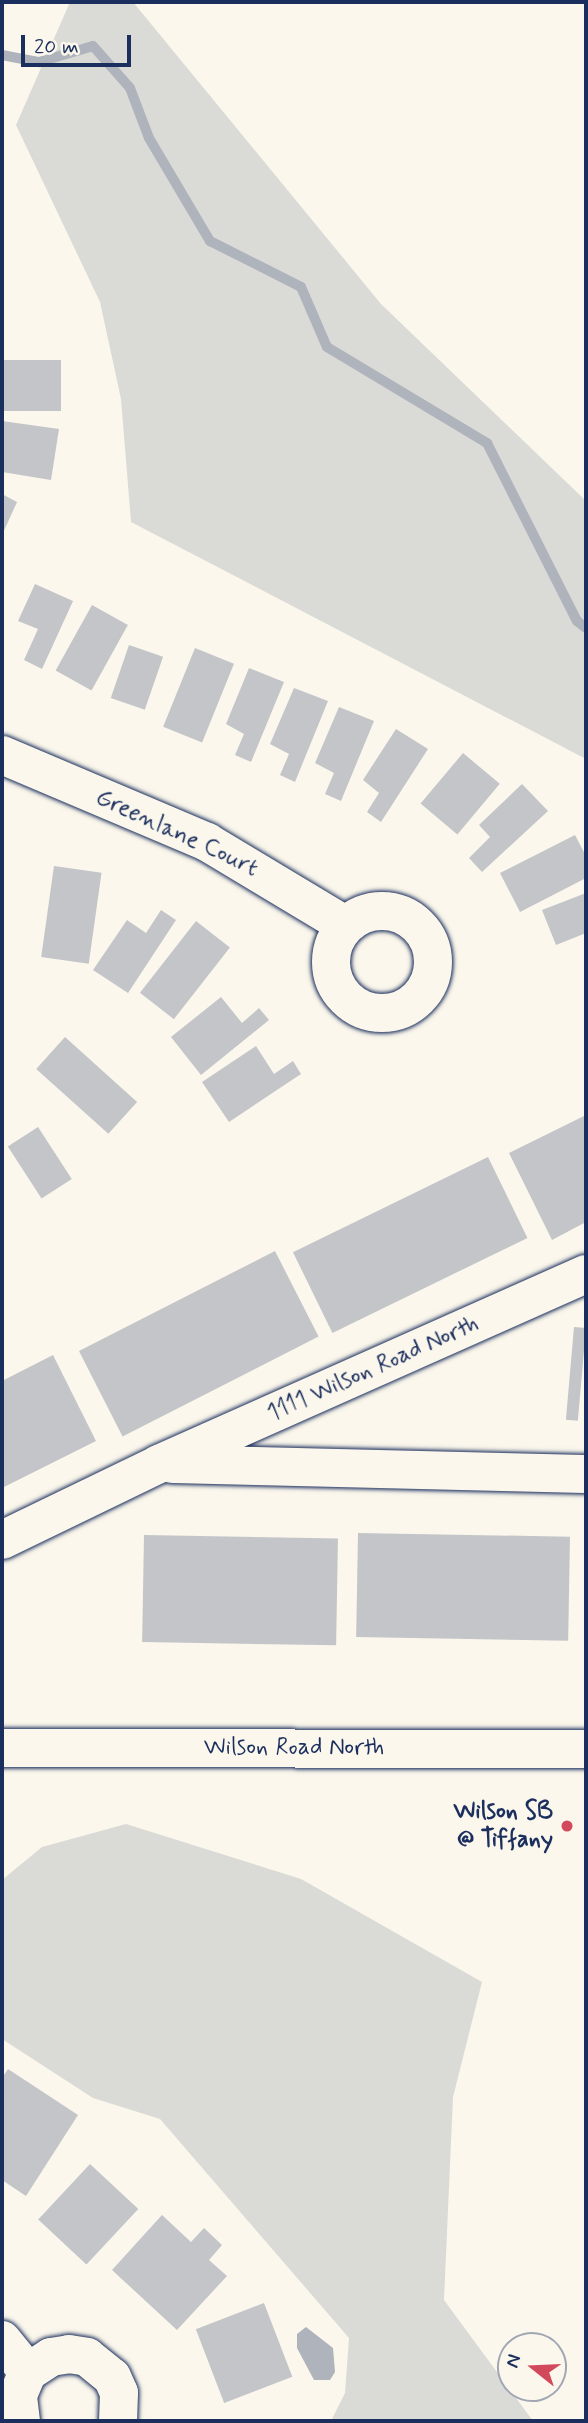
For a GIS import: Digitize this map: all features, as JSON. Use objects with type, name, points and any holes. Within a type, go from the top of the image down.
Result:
[{"type":"street","name":"Greenlane Court","points":[[2,755],[207,842],[345,925]]},
{"type":"street","name":"1111 Wilson Road North","points":[[2,1540],[159,1464],[586,1274]]},
{"type":"street","name":"1111 Wilson Road North","points":[[159,1464],[586,1474]]},
{"type":"street","name":"Wilson Road North","points":[[2,1748],[586,1749]]},
{"type":"street","points":[[2,2340],[28,2372]]},
{"type":"street","points":[[21,2421],[18,2395],[28,2372],[51,2357],[87,2357],[112,2377],[119,2393],[118,2421]]},
{"type":"shaded area","points":[[70,2],[133,2],[381,304],[586,501],[586,759],[131,522],[121,399],[100,302],[16,125]]},
{"type":"shaded area","points":[[126,1824],[301,1879],[482,1982],[453,2097],[444,2300],[497,2372],[497,2402],[519,2402],[533,2421],[331,2421],[345,2393],[349,2338],[160,2119],[93,2098],[2,2039],[2,1880],[42,1847]]},
{"type":"shaded area","points":[[306,2327],[333,2348],[335,2372],[330,2380],[314,2380],[297,2348],[297,2334]]},
{"type":"building","points":[[2,360],[61,360],[61,411],[2,411]]},
{"type":"building","points":[[2,421],[59,429],[51,480],[2,472]]},
{"type":"building","points":[[2,494],[17,502],[2,535]]},
{"type":"building","points":[[35,584],[73,601],[42,669],[24,660],[38,629],[18,621]]},
{"type":"building","points":[[92,605],[128,625],[91,690],[56,671]]},
{"type":"building","points":[[129,645],[163,657],[145,710],[111,698]]},
{"type":"building","points":[[195,648],[234,664],[202,743],[163,727]]},
{"type":"building","points":[[249,668],[284,682],[251,762],[235,755],[244,734],[226,724]]},
{"type":"building","points":[[294,688],[328,701],[295,782],[280,775],[289,754],[270,744]]},
{"type":"building","points":[[339,707],[374,721],[341,801],[325,794],[334,773],[315,763]]},
{"type":"building","points":[[396,729],[428,749],[381,822],[367,812],[379,793],[363,780]]},
{"type":"building","points":[[463,753],[500,784],[457,834],[421,804]]},
{"type":"building","points":[[522,784],[548,811],[482,872],[469,858],[490,837],[479,825]]},
{"type":"building","points":[[575,835],[586,856],[586,878],[520,912],[500,873]]},
{"type":"building","points":[[54,866],[102,873],[89,964],[41,957]]},
{"type":"building","points":[[586,893],[586,933],[556,945],[542,910]]},
{"type":"building","points":[[161,910],[176,920],[128,993],[93,970],[127,920],[146,933]]},
{"type":"building","points":[[196,921],[230,947],[174,1019],[140,993]]},
{"type":"building","points":[[221,997],[242,1023],[259,1008],[269,1020],[201,1075],[171,1037]]},
{"type":"building","points":[[65,1037],[137,1102],[108,1134],[36,1069]]},
{"type":"building","points":[[256,1046],[274,1074],[293,1061],[301,1074],[229,1122],[202,1082]]},
{"type":"building","points":[[586,1115],[586,1222],[552,1240],[509,1153]]},
{"type":"building","points":[[38,1127],[72,1179],[42,1199],[8,1147]]},
{"type":"building","points":[[488,1157],[527,1238],[332,1333],[293,1252]]},
{"type":"building","points":[[275,1251],[319,1337],[123,1436],[79,1351]]},
{"type":"building","points":[[574,1327],[586,1328],[578,1421],[566,1420]]},
{"type":"building","points":[[53,1355],[96,1441],[2,1488],[2,1381]]},
{"type":"building","points":[[358,1533],[570,1537],[568,1641],[356,1637]]},
{"type":"building","points":[[586,1533],[586,1556],[584,1556]]},
{"type":"building","points":[[144,1535],[338,1538],[336,1645],[142,1642]]},
{"type":"building","points":[[8,2069],[78,2115],[26,2196],[2,2180],[2,2078]]},
{"type":"building","points":[[90,2164],[138,2209],[86,2265],[38,2220]]},
{"type":"building","points":[[162,2215],[191,2242],[204,2228],[222,2245],[209,2260],[227,2276],[177,2330],[112,2270]]},
{"type":"building","points":[[264,2303],[292,2377],[224,2403],[196,2329]]},
{"type":"waterway","points":[[2,55],[39,62],[93,46],[130,88],[149,138],[210,241],[301,287],[327,347],[487,443],[577,621],[586,628]]},
{"type":"place","name":"Wilson SB @ Tiffany","points":[[567,1826]]}]
